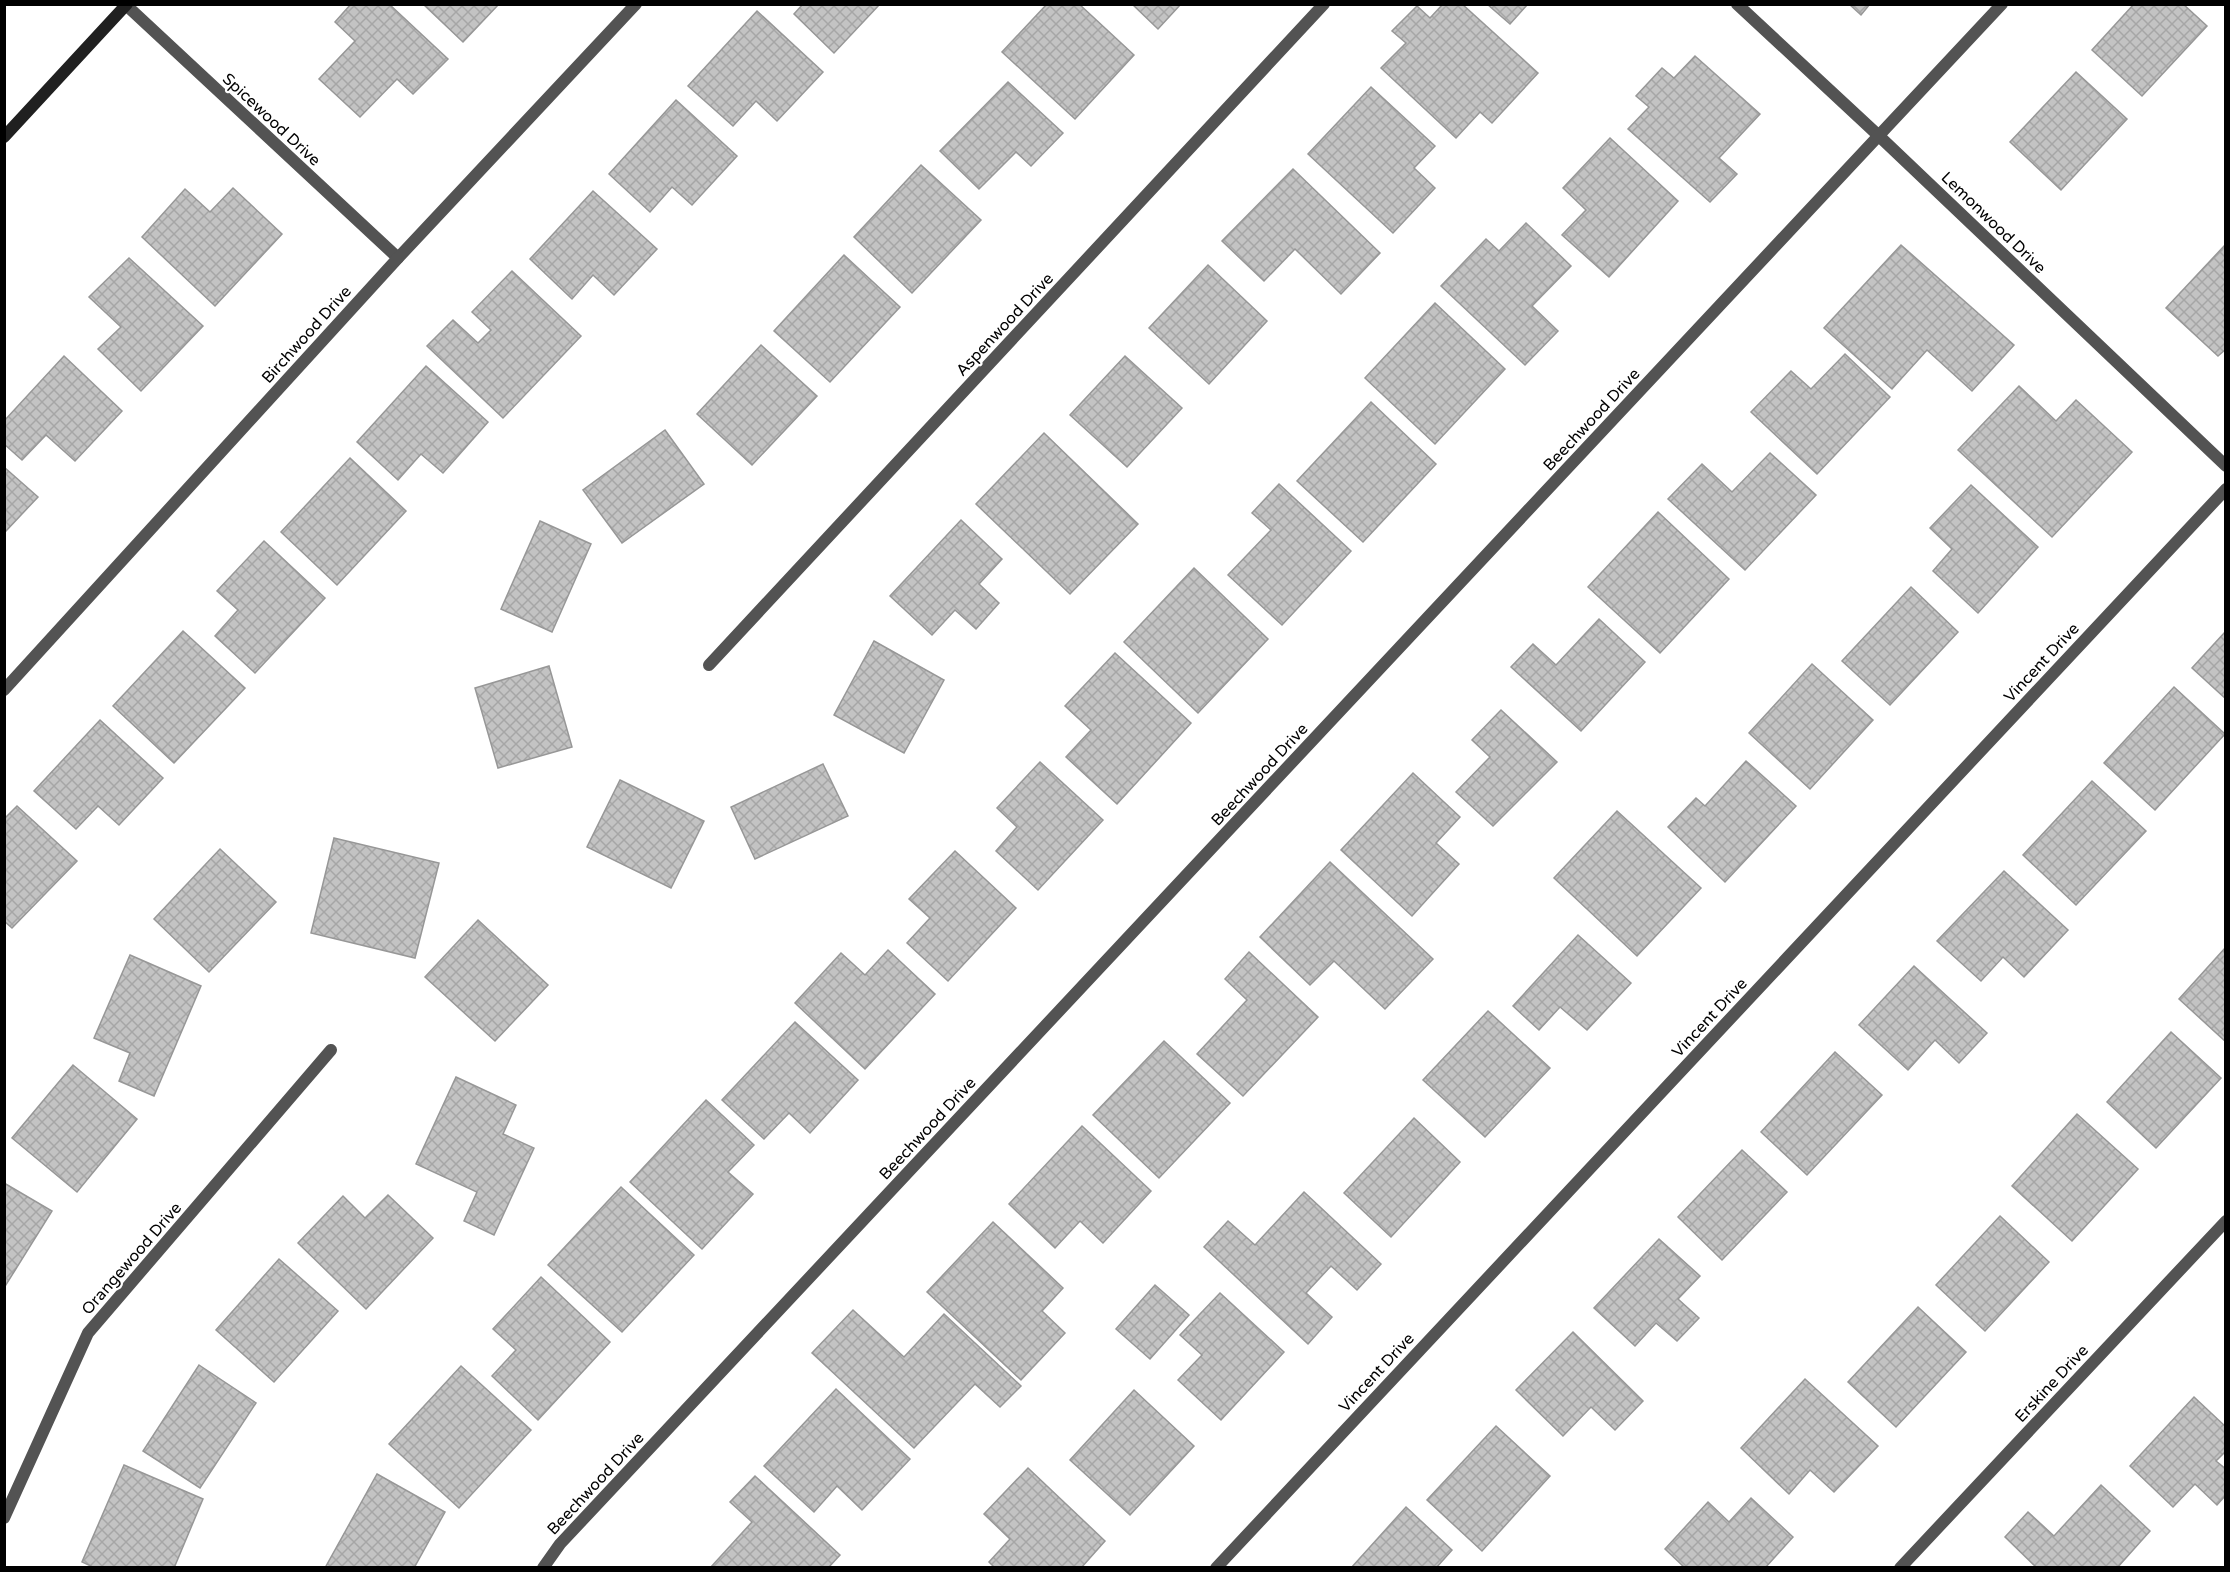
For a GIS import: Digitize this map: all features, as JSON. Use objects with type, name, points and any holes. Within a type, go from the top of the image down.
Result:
[{"type":"street","name":"Birchwood Drive","points":[[4,690],[398,258],[636,4]]},
{"type":"street","name":"Aspenwood Drive","points":[[709,665],[1324,4]]},
{"type":"street","name":"Lemonwood Drive","points":[[1737,4],[2226,466]]},
{"type":"street","name":"Beechwood Drive","points":[[543,1568],[576,1527],[2002,4]]},
{"type":"street","name":"Spicewood Drive","points":[[126,5],[398,258]]},
{"type":"street","points":[[4,137],[126,5]]},
{"type":"street","name":"Vincent Drive","points":[[1216,1568],[2226,489]]},
{"type":"street","name":"Orangewood Drive","points":[[4,1518],[88,1333],[331,1050]]},
{"type":"street","name":"Erskine Drive","points":[[1900,1568],[2226,1221]]},
{"type":"building","points":[[351,4],[389,4],[448,59],[413,94],[397,79],[360,117],[319,79],[355,41],[335,22]]},
{"type":"building","points":[[423,4],[499,4],[463,42]]},
{"type":"building","points":[[803,4],[880,4],[834,53],[794,14]]},
{"type":"building","points":[[1047,4],[1079,4],[1134,55],[1075,119],[1002,52]]},
{"type":"building","points":[[1132,4],[1181,4],[1158,29]]},
{"type":"building","points":[[1443,4],[1462,4],[1538,73],[1492,123],[1480,112],[1456,138],[1381,68],[1406,43],[1392,31],[1417,6],[1430,18]]},
{"type":"building","points":[[1487,4],[1528,4],[1510,24]]},
{"type":"building","points":[[1849,4],[1870,4],[1861,15]]},
{"type":"building","points":[[2134,4],[2183,4],[2207,26],[2142,96],[2092,50]]},
{"type":"building","points":[[757,11],[823,72],[777,121],[756,101],[733,126],[688,86]]},
{"type":"building","points":[[1695,56],[1760,114],[1719,158],[1737,174],[1710,202],[1628,129],[1649,107],[1636,96],[1662,68],[1674,78]]},
{"type":"building","points":[[2076,72],[2127,119],[2061,190],[2010,142]]},
{"type":"building","points":[[1008,82],[1063,133],[1031,166],[1016,152],[979,189],[940,151]]},
{"type":"building","points":[[1371,87],[1435,146],[1414,168],[1435,188],[1393,233],[1308,154]]},
{"type":"building","points":[[676,100],[737,156],[692,205],[672,187],[650,212],[609,174]]},
{"type":"building","points":[[1610,138],[1678,201],[1609,277],[1562,235],[1586,210],[1563,188]]},
{"type":"building","points":[[921,165],[981,220],[912,293],[854,237]]},
{"type":"building","points":[[1293,169],[1380,253],[1341,294],[1295,249],[1264,281],[1222,241]]},
{"type":"building","points":[[233,188],[282,234],[215,306],[142,237],[185,189],[210,212]]},
{"type":"building","points":[[593,191],[657,249],[614,295],[593,275],[572,299],[530,259]]},
{"type":"building","points":[[1526,223],[1571,266],[1532,306],[1558,331],[1525,365],[1441,286],[1486,239],[1499,251]]},
{"type":"building","points":[[2226,244],[2226,349],[2218,356],[2166,308]]},
{"type":"building","points":[[1901,245],[2014,345],[1972,391],[1927,350],[1892,389],[1824,328]]},
{"type":"building","points":[[844,255],[900,307],[830,382],[774,331]]},
{"type":"building","points":[[129,258],[203,326],[141,391],[98,349],[121,327],[89,297]]},
{"type":"building","points":[[1208,265],[1267,321],[1209,384],[1149,328]]},
{"type":"building","points":[[512,271],[581,336],[503,418],[427,346],[453,320],[478,343],[491,330],[472,312]]},
{"type":"building","points":[[1435,303],[1505,369],[1435,444],[1365,378]]},
{"type":"building","points":[[761,345],[817,396],[752,465],[697,414]]},
{"type":"building","points":[[1845,354],[1890,397],[1817,474],[1751,412],[1791,371],[1811,389]]},
{"type":"building","points":[[64,356],[122,411],[75,461],[46,435],[22,460],[4,444],[4,421]]},
{"type":"building","points":[[1125,356],[1182,408],[1127,467],[1070,415]]},
{"type":"building","points":[[426,366],[488,422],[443,473],[421,454],[398,480],[357,442]]},
{"type":"building","points":[[2019,386],[2056,421],[2076,400],[2132,452],[2052,537],[1958,450]]},
{"type":"building","points":[[1371,402],[1436,464],[1363,542],[1297,481]]},
{"type":"building","points":[[665,430],[704,484],[622,543],[583,490]]},
{"type":"building","points":[[1044,433],[1138,524],[1070,594],[976,504]]},
{"type":"building","points":[[1770,453],[1816,495],[1745,570],[1668,499],[1702,464],[1732,492]]},
{"type":"building","points":[[350,458],[406,511],[337,585],[281,532]]},
{"type":"building","points":[[4,467],[38,497],[4,533]]},
{"type":"building","points":[[1279,484],[1351,551],[1282,625],[1228,575],[1271,530],[1252,513]]},
{"type":"building","points":[[1971,485],[2038,547],[1978,613],[1933,571],[1952,549],[1930,528]]},
{"type":"building","points":[[1658,512],[1729,579],[1660,653],[1588,587]]},
{"type":"building","points":[[961,520],[1002,559],[979,584],[999,603],[976,629],[955,610],[932,635],[890,596]]},
{"type":"building","points":[[540,521],[591,544],[552,632],[501,609]]},
{"type":"building","points":[[264,541],[325,598],[255,673],[215,636],[238,610],[217,591]]},
{"type":"building","points":[[1194,568],[1268,639],[1198,713],[1124,642]]},
{"type":"building","points":[[1911,587],[1958,632],[1890,705],[1842,661]]},
{"type":"building","points":[[1599,619],[1645,662],[1581,731],[1511,667],[1533,644],[1556,665]]},
{"type":"building","points":[[183,631],[245,688],[174,763],[113,706]]},
{"type":"building","points":[[2226,631],[2226,699],[2192,668]]},
{"type":"building","points":[[874,641],[944,680],[904,753],[834,715]]},
{"type":"building","points":[[1115,653],[1191,723],[1117,804],[1066,757],[1091,730],[1065,706]]},
{"type":"building","points":[[1812,664],[1873,720],[1810,789],[1749,733]]},
{"type":"building","points":[[549,666],[572,747],[498,768],[475,688]]},
{"type":"building","points":[[2174,687],[2225,734],[2155,810],[2104,763]]},
{"type":"building","points":[[1501,710],[1557,762],[1493,826],[1456,792],[1490,757],[1472,740]]},
{"type":"building","points":[[100,720],[163,778],[119,825],[98,806],[76,829],[34,791]]},
{"type":"building","points":[[1746,761],[1796,806],[1725,882],[1668,827],[1696,798],[1705,806]]},
{"type":"building","points":[[1040,762],[1103,820],[1038,890],[996,851],[1017,827],[997,808]]},
{"type":"building","points":[[823,764],[848,816],[755,859],[731,807]]},
{"type":"building","points":[[1413,773],[1460,817],[1436,843],[1459,864],[1412,916],[1341,850]]},
{"type":"building","points":[[620,780],[704,821],[671,888],[587,847]]},
{"type":"building","points":[[2092,781],[2146,831],[2076,905],[2023,855]]},
{"type":"building","points":[[17,806],[77,861],[12,928],[4,921],[4,819]]},
{"type":"building","points":[[1617,811],[1701,888],[1637,956],[1554,878]]},
{"type":"building","points":[[334,838],[439,863],[415,958],[311,933]]},
{"type":"building","points":[[220,849],[276,902],[209,972],[154,919]]},
{"type":"building","points":[[955,851],[1016,908],[948,981],[907,943],[930,918],[909,899]]},
{"type":"building","points":[[1330,862],[1433,959],[1385,1009],[1334,961],[1310,985],[1260,937]]},
{"type":"building","points":[[2004,871],[2068,930],[2024,977],[2003,957],[1981,981],[1937,941]]},
{"type":"building","points":[[478,920],[548,985],[495,1041],[425,977]]},
{"type":"building","points":[[1578,935],[1631,983],[1587,1030],[1560,1007],[1539,1030],[1513,1006]]},
{"type":"building","points":[[2226,947],[2226,1042],[2179,999]]},
{"type":"building","points":[[888,950],[935,994],[865,1069],[795,1003],[841,953],[865,975]]},
{"type":"building","points":[[1249,952],[1318,1017],[1243,1096],[1197,1054],[1247,1000],[1225,979]]},
{"type":"building","points":[[130,955],[201,986],[154,1096],[119,1081],[130,1053],[94,1038]]},
{"type":"building","points":[[1914,966],[1987,1033],[1959,1063],[1935,1040],[1908,1070],[1859,1025]]},
{"type":"building","points":[[1488,1011],[1550,1068],[1485,1137],[1423,1080]]},
{"type":"building","points":[[795,1022],[858,1080],[810,1133],[789,1113],[764,1139],[722,1100]]},
{"type":"building","points":[[2171,1032],[2221,1078],[2156,1148],[2107,1102]]},
{"type":"building","points":[[1164,1041],[1230,1103],[1159,1178],[1093,1115]]},
{"type":"building","points":[[1835,1052],[1882,1095],[1807,1175],[1761,1132]]},
{"type":"building","points":[[73,1065],[137,1119],[77,1192],[12,1138]]},
{"type":"building","points":[[456,1077],[516,1105],[503,1134],[534,1148],[494,1235],[464,1221],[477,1192],[416,1164]]},
{"type":"building","points":[[706,1100],[754,1145],[728,1172],[753,1194],[702,1249],[630,1182]]},
{"type":"building","points":[[2077,1114],[2138,1169],[2072,1241],[2012,1186]]},
{"type":"building","points":[[1414,1118],[1460,1162],[1391,1237],[1344,1193]]},
{"type":"building","points":[[1082,1126],[1151,1191],[1103,1243],[1080,1221],[1055,1248],[1009,1204]]},
{"type":"building","points":[[1742,1150],[1787,1192],[1722,1260],[1678,1217]]},
{"type":"building","points":[[4,1183],[52,1211],[4,1288]]},
{"type":"building","points":[[621,1187],[694,1255],[622,1332],[548,1265]]},
{"type":"building","points":[[1304,1192],[1381,1264],[1357,1290],[1331,1266],[1306,1293],[1332,1317],[1308,1344],[1204,1247],[1228,1221],[1255,1245]]},
{"type":"building","points":[[388,1195],[433,1238],[366,1309],[298,1243],[343,1196],[365,1218]]},
{"type":"building","points":[[2000,1216],[2049,1262],[1985,1331],[1936,1285]]},
{"type":"building","points":[[993,1222],[1063,1288],[1042,1311],[1065,1333],[1021,1380],[927,1292]]},
{"type":"building","points":[[1659,1239],[1700,1276],[1678,1299],[1699,1318],[1677,1341],[1656,1323],[1635,1346],[1594,1308]]},
{"type":"building","points":[[279,1259],[338,1311],[274,1382],[216,1330]]},
{"type":"building","points":[[541,1277],[610,1342],[538,1420],[492,1376],[516,1350],[493,1329]]},
{"type":"building","points":[[1155,1285],[1189,1315],[1150,1359],[1116,1329]]},
{"type":"building","points":[[1220,1293],[1284,1352],[1221,1420],[1178,1380],[1202,1355],[1180,1335]]},
{"type":"building","points":[[1918,1307],[1966,1352],[1896,1427],[1848,1382]]},
{"type":"building","points":[[853,1310],[904,1357],[944,1314],[1021,1386],[1000,1407],[975,1384],[914,1448],[812,1353]]},
{"type":"building","points":[[1573,1332],[1643,1401],[1615,1430],[1591,1407],[1563,1436],[1516,1390]]},
{"type":"building","points":[[199,1365],[256,1403],[200,1488],[143,1451]]},
{"type":"building","points":[[461,1366],[531,1430],[459,1508],[389,1444]]},
{"type":"building","points":[[1805,1379],[1878,1446],[1834,1492],[1810,1470],[1789,1494],[1741,1448]]},
{"type":"building","points":[[836,1389],[910,1459],[862,1510],[837,1486],[814,1512],[764,1466]]},
{"type":"building","points":[[1134,1390],[1194,1446],[1130,1515],[1070,1460]]},
{"type":"building","points":[[2194,1397],[2226,1427],[2226,1451],[2216,1461],[2226,1469],[2226,1495],[2217,1505],[2195,1484],[2173,1507],[2130,1466]]},
{"type":"building","points":[[1496,1426],[1550,1476],[1482,1551],[1427,1500]]},
{"type":"building","points":[[124,1465],[203,1499],[174,1568],[95,1568],[82,1562]]},
{"type":"building","points":[[1028,1468],[1105,1541],[1081,1568],[995,1568],[989,1562],[1010,1539],[984,1514]]},
{"type":"building","points":[[377,1474],[445,1512],[414,1568],[325,1568]]},
{"type":"building","points":[[755,1476],[840,1555],[828,1568],[710,1568],[752,1522],[730,1502]]},
{"type":"building","points":[[2101,1485],[2150,1531],[2117,1568],[2037,1568],[2005,1537],[2028,1512],[2054,1536]]},
{"type":"building","points":[[1751,1498],[1793,1537],[1765,1568],[1685,1568],[1665,1549],[1708,1502],[1729,1522]]},
{"type":"building","points":[[1406,1507],[1452,1550],[1436,1568],[1351,1568]]}]
